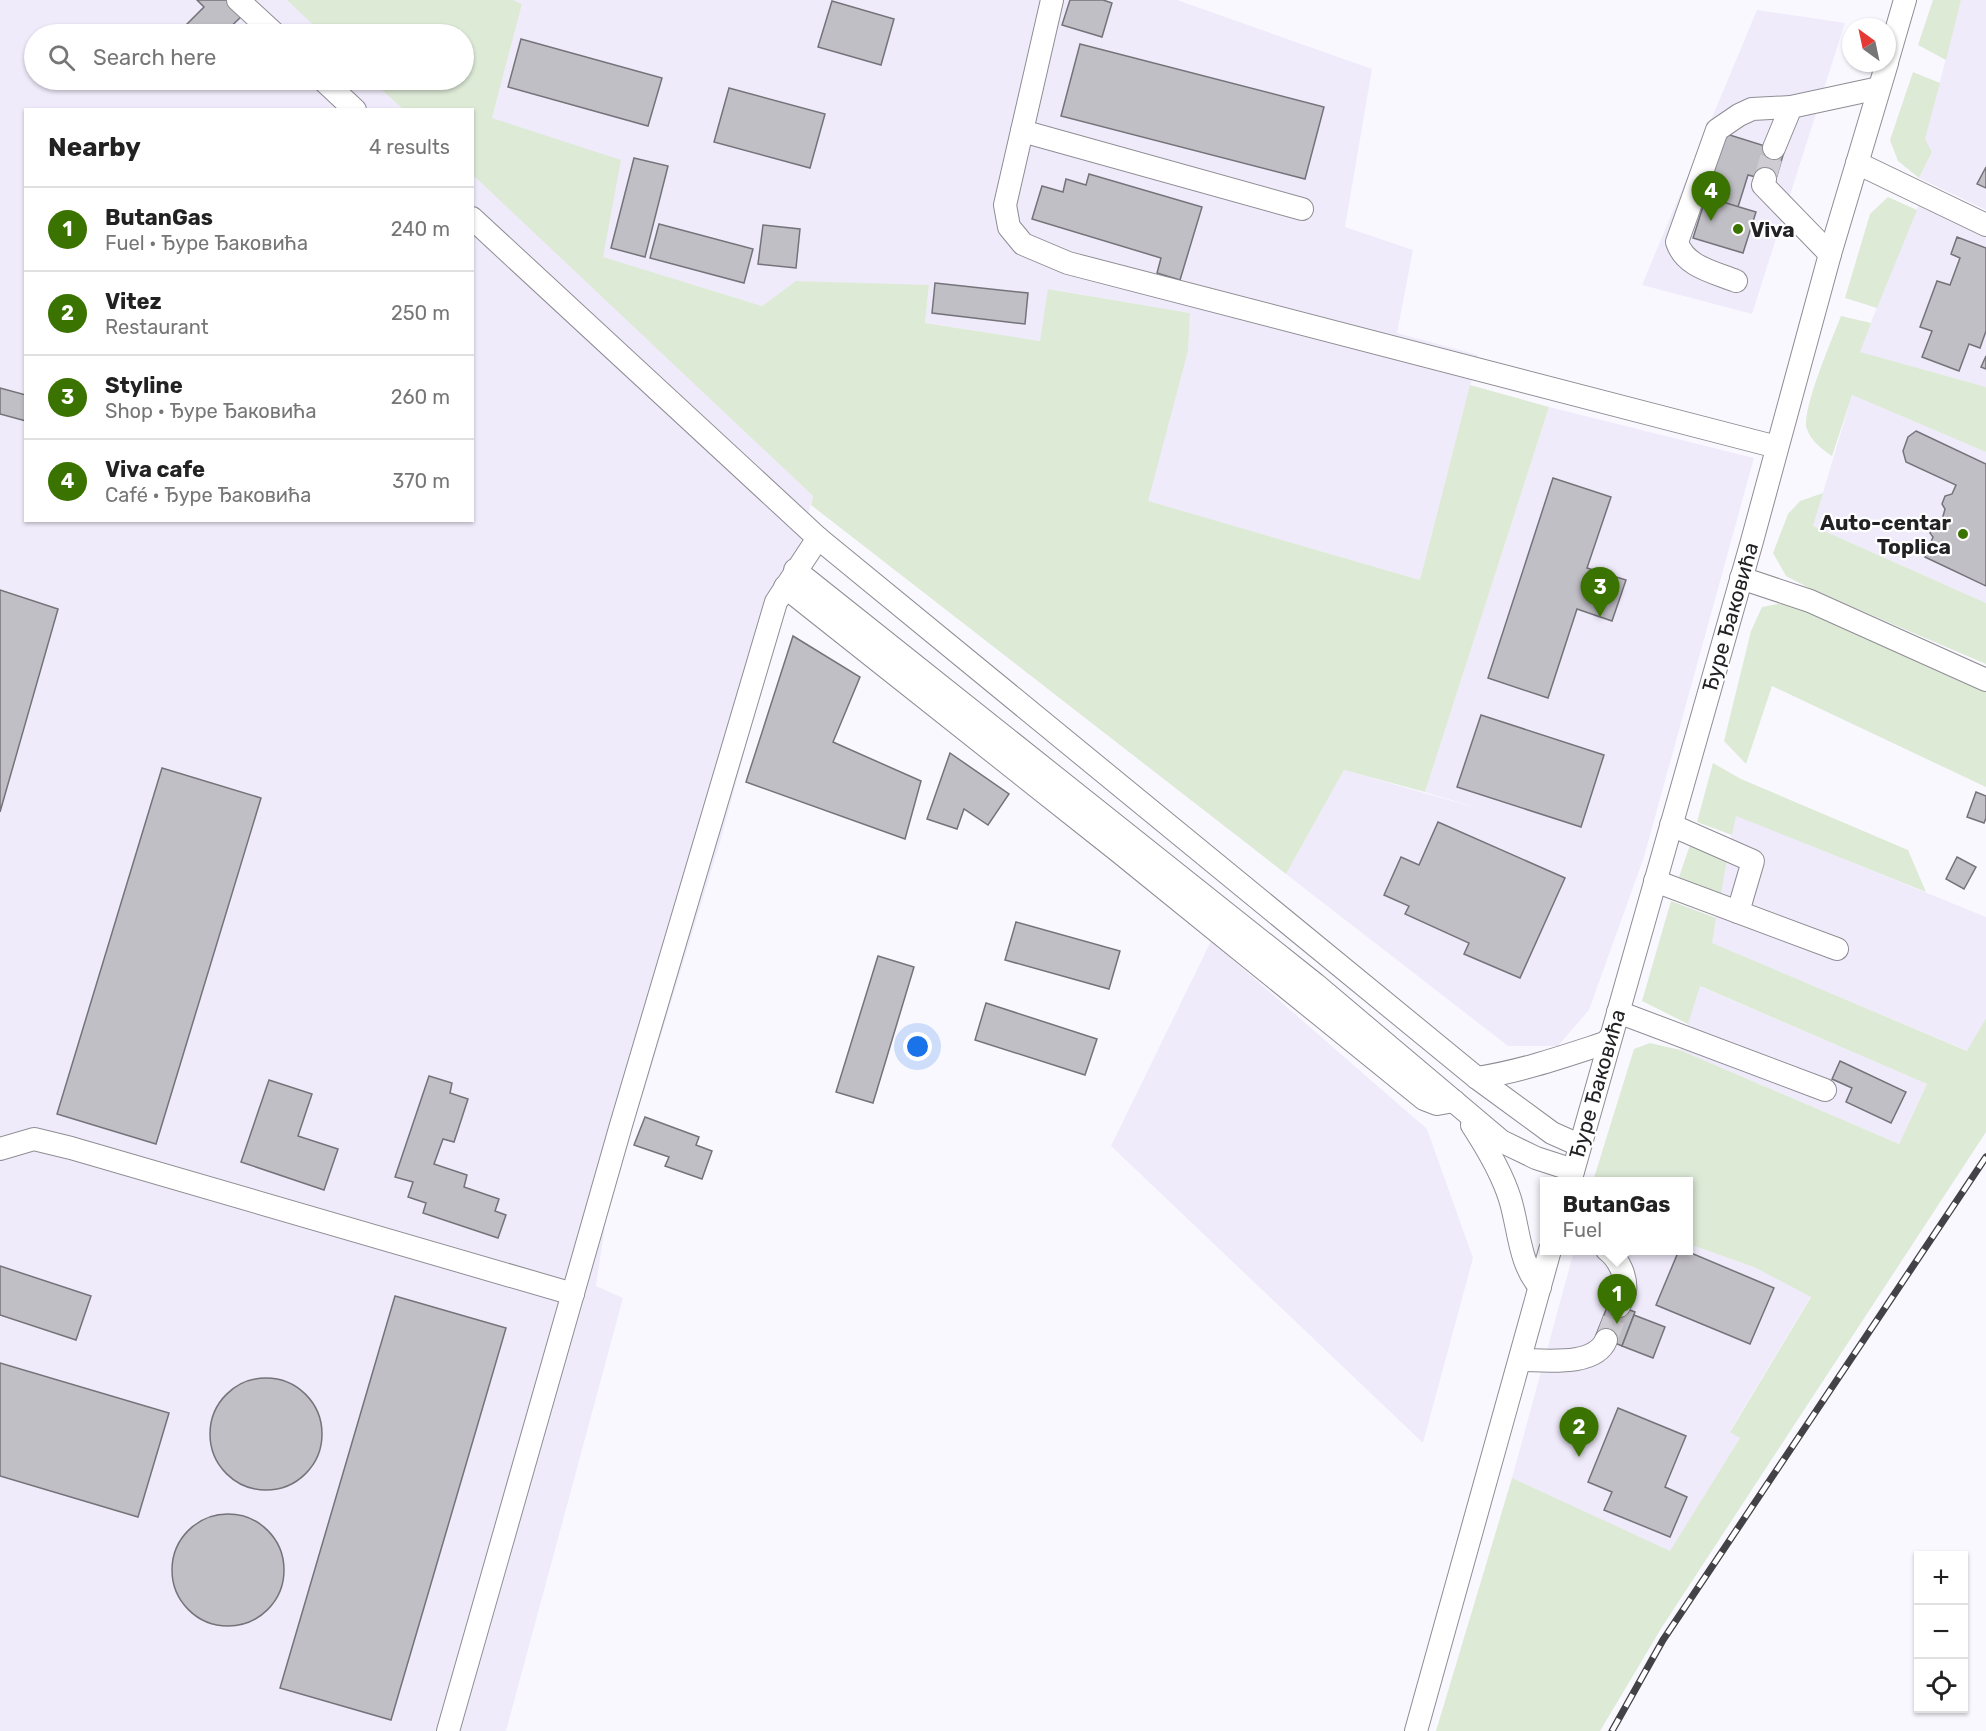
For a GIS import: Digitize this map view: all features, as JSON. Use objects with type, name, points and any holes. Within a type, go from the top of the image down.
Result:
[{"type":"street","points":[[238,0],[264,24]]},
{"type":"street","points":[[1052,0],[1005,205],[1009,227],[1023,244],[1068,263],[1778,447]]},
{"type":"street","name":"Ђуре Ђаковића","points":[[1896,32],[1905,0]]},
{"type":"street","name":"Ђуре Ђаковића","points":[[1571,1176],[1742,578],[1830,254],[1884,72]]},
{"type":"street","points":[[1736,281],[1688,261],[1679,249],[1677,238],[1715,132],[1752,109],[1791,107],[1879,88]]},
{"type":"street","points":[[334,90],[353,108]]},
{"type":"street","points":[[1774,148],[1791,107]]},
{"type":"street","points":[[1022,131],[1302,209]]},
{"type":"street","points":[[1857,162],[1986,225]]},
{"type":"street","points":[[1765,179],[1763,185],[1830,254]]},
{"type":"street","points":[[474,220],[818,538],[1478,1078],[1552,1133],[1580,1145]]},
{"type":"street","points":[[448,1731],[621,1125],[776,602],[818,538]]},
{"type":"street","points":[[790,578],[1109,844],[1424,1099],[1437,1104],[1457,1103],[1501,1141],[1571,1176]]},
{"type":"street","points":[[1742,578],[1810,601],[1986,680]]},
{"type":"street","points":[[1671,825],[1753,861],[1738,912]]},
{"type":"street","points":[[1655,881],[1837,949]]},
{"type":"street","points":[[1618,1012],[1825,1090]]},
{"type":"street","points":[[1478,1078],[1546,1063],[1605,1042],[1610,1038]]},
{"type":"street","points":[[1457,1103],[1487,1148],[1510,1198],[1532,1279],[1540,1287]]},
{"type":"street","points":[[0,1149],[34,1139],[71,1148],[573,1294]]},
{"type":"street","points":[[1416,1731],[1549,1255]]},
{"type":"street","points":[[1613,1255],[1621,1269],[1625,1291],[1619,1306]]},
{"type":"street","points":[[1520,1360],[1578,1359],[1592,1355],[1603,1347],[1606,1340]]},
{"type":"shaded area","points":[[0,0],[287,0],[315,24],[24,24],[24,90],[384,90],[404,108],[24,108],[24,522],[474,522],[474,174],[813,496],[721,839],[645,1088],[613,1173],[596,1286],[623,1298],[506,1731],[0,1731]]},
{"type":"shaded area","points":[[513,0],[1177,0],[1372,69],[1345,227],[1413,250],[1397,333],[1478,355],[1420,580],[1147,501],[1188,351],[1190,313],[1049,289],[1040,341],[925,323],[929,286],[796,281],[762,306],[602,257],[492,118],[522,4]]},
{"type":"shaded area","points":[[1961,0],[1986,0],[1986,210],[1919,178],[1932,152],[1925,139]]},
{"type":"shaded area","points":[[1757,10],[1842,23],[1842,32],[1752,314],[1642,285]]},
{"type":"shaded area","points":[[1919,204],[1986,236],[1986,387],[1859,352]]},
{"type":"shaded area","points":[[1852,395],[1986,452],[1986,603],[1813,526]]},
{"type":"shaded area","points":[[1549,407],[1754,458],[1644,857],[1589,1010],[1558,1046],[1508,1046],[1286,874],[1344,770],[1487,811],[1425,792]]},
{"type":"shaded area","points":[[1735,815],[1986,917],[1986,1018],[1968,1051],[1711,943]]},
{"type":"shaded area","points":[[1211,941],[1427,1129],[1473,1258],[1423,1443],[1111,1146]]},
{"type":"shaded area","points":[[1699,986],[1927,1084],[1899,1144],[1680,1050]]},
{"type":"shaded area","points":[[1693,1245],[1756,1268],[1811,1296],[1730,1431],[1740,1438],[1670,1552],[1512,1478],[1573,1255],[1693,1255]]},
{"type":"green space","points":[[287,0],[513,0],[522,4],[492,118],[621,160],[603,257],[762,306],[796,281],[929,285],[925,323],[1040,341],[1048,289],[1190,313],[1188,351],[1148,501],[1420,580],[1470,385],[1549,407],[1425,792],[1344,770],[1286,874],[811,505],[813,496],[474,176],[474,108],[402,108],[382,90],[474,90],[474,24],[312,24]]},
{"type":"green space","points":[[1933,0],[1961,0],[1946,60],[1918,45]]},
{"type":"green space","points":[[1913,72],[1940,83],[1925,139],[1932,152],[1919,178],[1898,161],[1890,140]]},
{"type":"green space","points":[[1888,197],[1917,210],[1877,308],[1845,298],[1870,214]]},
{"type":"green space","points":[[1841,316],[1871,323],[1860,352],[1986,387],[1986,452],[1852,395],[1832,456],[1817,444],[1807,429],[1806,420],[1813,391]]},
{"type":"green space","points":[[1823,493],[1813,526],[1986,603],[1986,664],[1815,591],[1786,576],[1773,553],[1788,514],[1800,501]]},
{"type":"green space","points":[[1788,602],[1986,692],[1986,787],[1772,686],[1746,764],[1724,741],[1751,631],[1762,607]]},
{"type":"green space","points":[[1713,763],[1741,779],[1908,850],[1926,892],[1736,816],[1732,835],[1697,822]]},
{"type":"green space","points":[[1690,845],[1727,859],[1721,894],[1679,877]]},
{"type":"green space","points":[[1671,901],[1716,918],[1712,943],[1967,1051],[1986,1018],[1986,1132],[1662,1627],[1600,1731],[1436,1731],[1512,1478],[1670,1551],[1740,1438],[1730,1432],[1811,1297],[1756,1268],[1693,1245],[1693,1177],[1594,1177],[1634,1049],[1650,1043],[1680,1050],[1899,1144],[1927,1084],[1700,986],[1688,1024],[1642,1001]]},
{"type":"building","points":[[197,0],[228,0],[243,15],[234,24],[187,24],[204,7]]},
{"type":"building","points":[[1070,0],[1103,0],[1112,3],[1102,37],[1062,25]]},
{"type":"building","points":[[832,1],[894,19],[881,65],[818,47]]},
{"type":"building","points":[[521,39],[662,78],[648,126],[508,87]]},
{"type":"building","points":[[1080,44],[1324,107],[1305,179],[1061,116]]},
{"type":"building","points":[[729,88],[825,114],[810,168],[714,142]]},
{"type":"building","points":[[1717,131],[1784,152],[1775,182],[1748,175],[1738,207],[1706,197],[1716,165]]},
{"type":"building","points":[[634,158],[668,166],[645,257],[611,248]]},
{"type":"building","points":[[1986,167],[1986,188],[1977,184]]},
{"type":"building","points":[[1089,174],[1202,207],[1180,280],[1157,273],[1161,258],[1032,219],[1042,186],[1063,192],[1066,179],[1086,185]]},
{"type":"building","points":[[1706,197],[1756,212],[1743,253],[1693,238]]},
{"type":"building","points":[[659,224],[753,249],[744,283],[650,258]]},
{"type":"building","points":[[763,225],[800,229],[796,268],[758,264]]},
{"type":"building","points":[[1957,237],[1986,248],[1986,331],[1980,348],[1969,344],[1959,371],[1922,357],[1932,331],[1920,327],[1937,281],[1950,285],[1960,258],[1951,254]]},
{"type":"building","points":[[935,283],[1028,293],[1025,324],[932,313]]},
{"type":"building","points":[[1986,356],[1986,369],[1981,367]]},
{"type":"building","points":[[0,388],[24,394],[24,420],[0,414]]},
{"type":"building","points":[[1916,431],[1986,464],[1986,586],[1925,557],[1933,537],[1930,533],[1935,522],[1942,520],[1945,509],[1942,504],[1945,496],[1952,494],[1956,485],[1906,462],[1903,451],[1908,437]]},
{"type":"building","points":[[1553,478],[1611,497],[1587,568],[1626,580],[1612,621],[1577,609],[1548,698],[1488,678]]},
{"type":"building","points":[[0,590],[58,609],[0,812]]},
{"type":"building","points":[[793,636],[860,677],[833,742],[921,781],[905,839],[746,782]]},
{"type":"building","points":[[1481,715],[1604,755],[1581,827],[1457,787]]},
{"type":"building","points":[[950,753],[1009,794],[988,825],[964,809],[957,829],[927,819]]},
{"type":"building","points":[[162,768],[261,798],[156,1144],[57,1114]]},
{"type":"building","points":[[1976,792],[1986,796],[1984,823],[1967,817]]},
{"type":"building","points":[[1438,822],[1565,878],[1520,978],[1464,954],[1469,943],[1405,914],[1409,906],[1384,895],[1401,857],[1419,865]]},
{"type":"building","points":[[1957,857],[1976,867],[1964,889],[1946,879]]},
{"type":"building","points":[[1016,922],[1120,951],[1109,989],[1005,960]]},
{"type":"building","points":[[878,956],[914,967],[873,1103],[836,1092]]},
{"type":"building","points":[[986,1003],[1097,1039],[1085,1075],[975,1040]]},
{"type":"building","points":[[1840,1061],[1906,1092],[1891,1123],[1846,1102],[1852,1088],[1832,1079]]},
{"type":"building","points":[[429,1076],[452,1083],[450,1093],[468,1099],[454,1142],[443,1139],[434,1164],[467,1175],[464,1187],[499,1199],[495,1211],[506,1215],[498,1238],[423,1213],[426,1203],[408,1197],[413,1182],[395,1177]]},
{"type":"building","points":[[269,1080],[312,1094],[298,1136],[338,1149],[324,1190],[241,1162]]},
{"type":"building","points":[[645,1117],[699,1137],[696,1145],[712,1151],[702,1179],[665,1166],[669,1157],[634,1145]]},
{"type":"building","points":[[1693,1254],[1774,1288],[1750,1344],[1656,1305],[1677,1255]]},
{"type":"building","points":[[0,1266],[91,1296],[76,1340],[0,1315]]},
{"type":"building","points":[[395,1296],[506,1328],[391,1720],[280,1688]]},
{"type":"building","points":[[1609,1302],[1635,1312],[1622,1346],[1596,1335]]},
{"type":"building","points":[[1634,1315],[1665,1327],[1653,1358],[1622,1346]]},
{"type":"building","points":[[0,1363],[169,1413],[138,1517],[0,1476]]},
{"type":"building","points":[[266,1378],[287,1382],[305,1395],[318,1413],[322,1434],[318,1455],[305,1473],[287,1486],[266,1490],[245,1486],[227,1473],[214,1455],[210,1434],[214,1413],[227,1395],[245,1382]]},
{"type":"building","points":[[1618,1408],[1686,1436],[1665,1487],[1687,1497],[1670,1537],[1604,1510],[1612,1492],[1588,1482]]},
{"type":"building","points":[[228,1514],[249,1518],[267,1531],[280,1549],[284,1570],[280,1591],[267,1609],[249,1622],[228,1626],[207,1622],[189,1609],[176,1591],[172,1570],[176,1549],[189,1531],[207,1518]]},
{"type":"tunnel","points":[[1765,179],[1774,148]]},
{"type":"tunnel","points":[[1606,1340],[1619,1306]]},
{"type":"railway","points":[[1612,1731],[1663,1640],[1986,1157]]},
{"type":"place","name":"Viva cafe","points":[[1711,221]]},
{"type":"place","name":"Viva","points":[[1738,229]]},
{"type":"place","name":"Auto-centar Toplica","points":[[1963,534]]},
{"type":"place","name":"Styline","points":[[1600,617]]},
{"type":"place","name":"ButanGas","points":[[1617,1324]]},
{"type":"place","name":"Vitez","points":[[1579,1457]]}]
